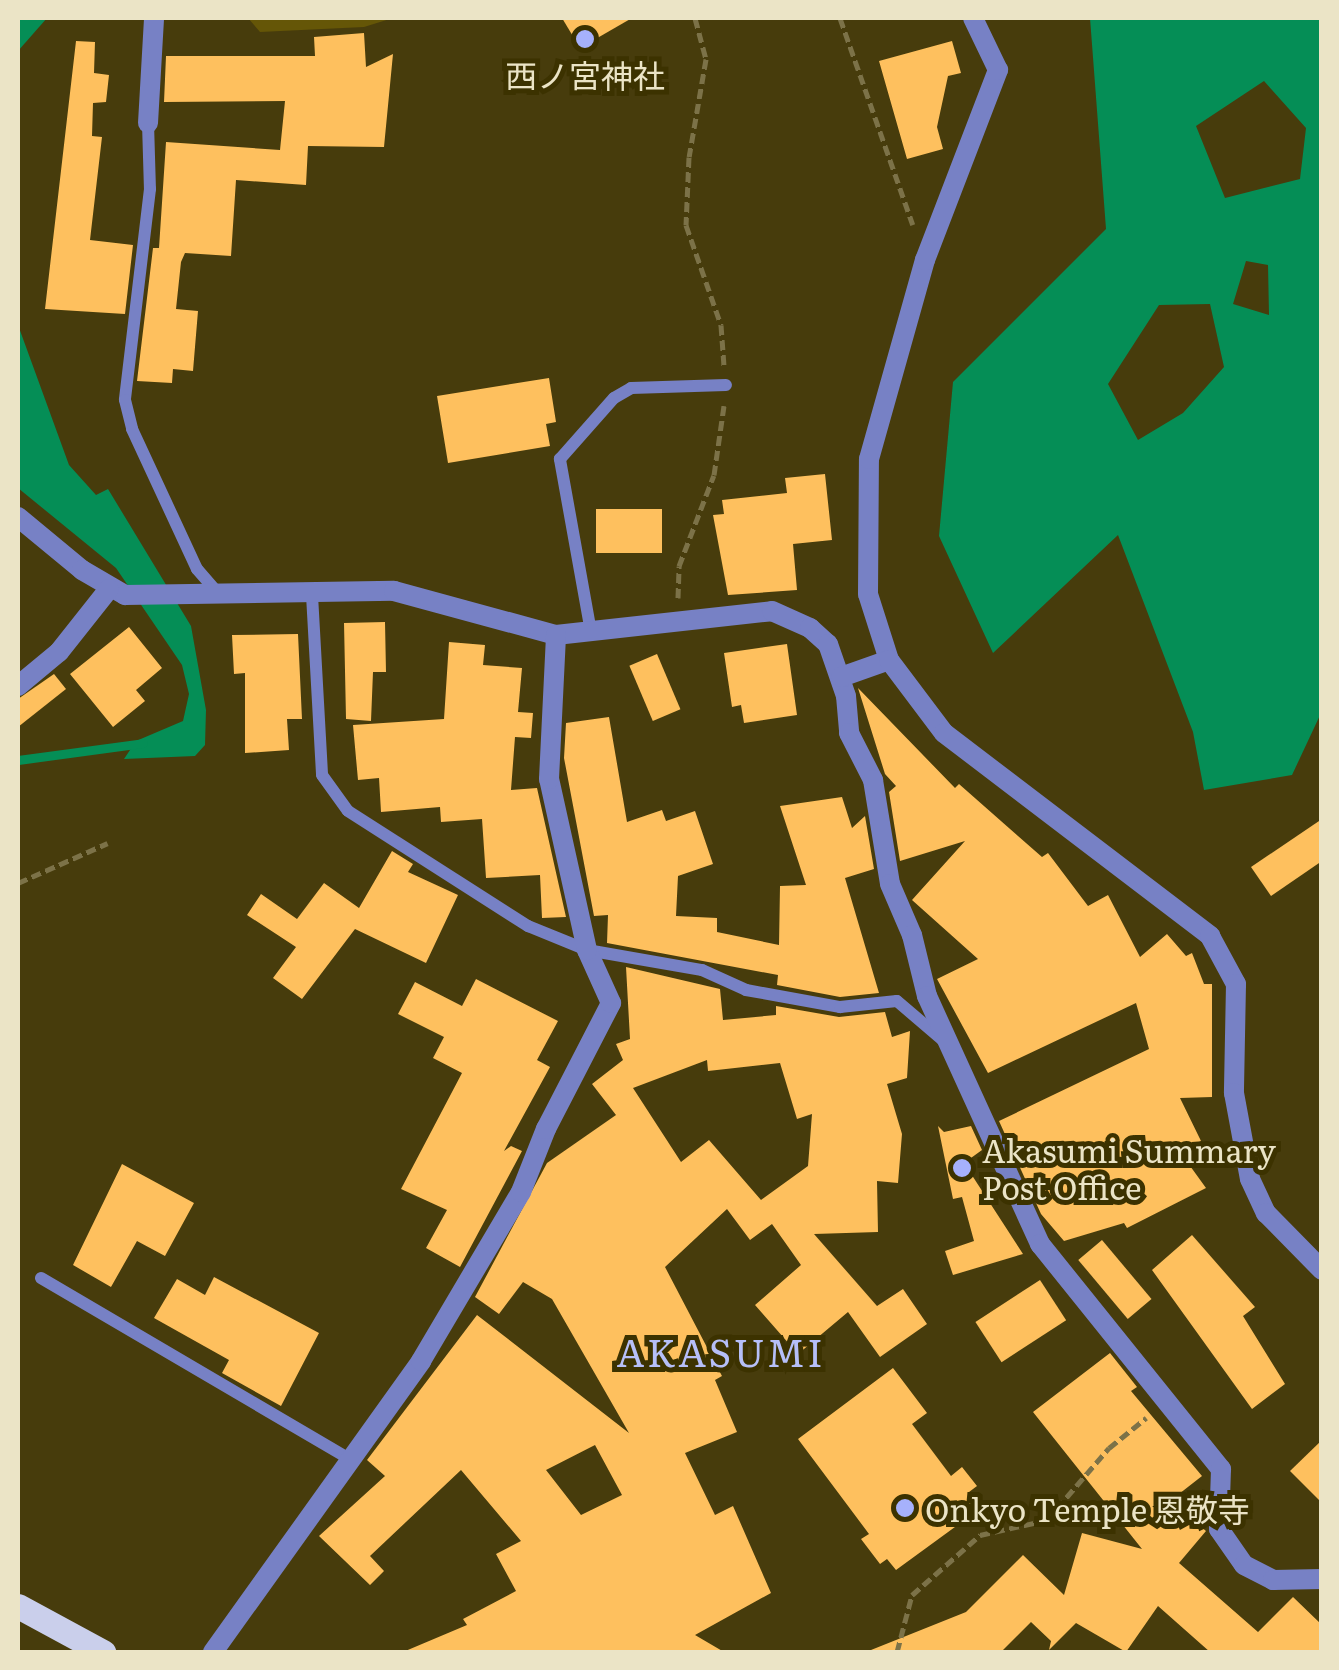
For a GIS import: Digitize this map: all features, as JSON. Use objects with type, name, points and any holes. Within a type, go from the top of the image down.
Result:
[{"type":"main road","points":[[18,1606],[103,1652]]},
{"type":"street","points":[[148,123],[154,18]]},
{"type":"street","points":[[973,18],[998,70],[925,260],[870,459],[868,594],[889,660],[944,733],[1210,936],[1236,984],[1234,1093],[1250,1178],[1266,1213],[1322,1270]]},
{"type":"street","points":[[21,522],[117,592],[312,595],[394,591],[556,636],[772,611],[828,644],[840,678],[849,733],[873,780],[890,884],[912,936],[927,996],[955,1050],[1040,1244],[1221,1469],[1219,1529],[1244,1565],[1273,1580],[1322,1578]]},
{"type":"street","points":[[18,686],[59,652],[117,592]]},
{"type":"street","points":[[213,1652],[421,1360],[522,1192],[546,1129],[611,1002],[587,950],[549,780],[556,636]]},
{"type":"street","points":[[840,678],[889,660]]},
{"type":"lane","points":[[148,123],[150,190],[126,400],[132,429],[210,594]]},
{"type":"lane","points":[[592,632],[560,458],[614,398],[632,388],[726,385]]},
{"type":"lane","points":[[312,595],[322,774],[348,811],[528,926],[587,950],[702,970],[746,990],[840,1007],[897,1001],[955,1050]]},
{"type":"lane","points":[[41,1278],[350,1459]]},
{"type":"path","points":[[677,621],[679,566],[714,476],[726,385],[721,325],[686,226],[689,157],[706,58],[695,18]]},
{"type":"path","points":[[840,18],[925,260]]},
{"type":"path","points":[[18,883],[108,843]]},
{"type":"path","points":[[897,1652],[912,1595],[980,1535],[1046,1520],[1108,1448],[1169,1400]]},
{"type":"shaded area","points":[[18,18],[47,18],[18,51]]},
{"type":"shaded area","points":[[248,18],[393,18],[364,27],[260,32]]},
{"type":"shaded area","points":[[1090,18],[1321,18],[1322,711],[1292,775],[1204,790],[1193,732],[1118,535],[993,653],[939,536],[953,382],[1106,229]],"holes":[[[1264,81],[1306,128],[1300,179],[1225,198],[1196,126]],[[1246,261],[1268,265],[1269,315],[1233,304]],[[1210,304],[1224,367],[1183,413],[1138,440],[1108,384],[1159,305]]]},
{"type":"shaded area","points":[[18,325],[69,465],[96,495],[108,489],[191,626],[206,710],[205,745],[195,756],[124,759],[136,741],[183,721],[189,694],[182,665],[116,568],[18,488]]},
{"type":"building","name":"西ノ宮神社","points":[[562,18],[632,18],[580,48]]},
{"type":"building","points":[[364,33],[366,67],[393,54],[384,147],[308,146],[306,185],[236,180],[231,256],[185,253],[181,262],[176,309],[198,311],[193,371],[173,369],[172,383],[137,381],[153,248],[159,248],[166,142],[280,150],[285,101],[164,102],[166,56],[315,56],[314,37]]},
{"type":"building","points":[[76,41],[95,42],[94,73],[109,75],[106,102],[93,103],[92,136],[102,137],[90,240],[133,245],[125,314],[45,309]]},
{"type":"building","points":[[952,41],[961,73],[948,76],[937,127],[943,149],[907,159],[879,61]]},
{"type":"building","points":[[549,378],[556,422],[546,424],[550,446],[448,463],[437,396]]},
{"type":"building","points":[[825,474],[832,540],[793,544],[797,590],[728,595],[713,515],[724,514],[722,500],[787,493],[785,478]]},
{"type":"building","points":[[596,509],[662,509],[662,553],[596,553]]},
{"type":"building","points":[[385,622],[386,672],[373,672],[371,721],[346,719],[344,623]]},
{"type":"building","points":[[129,627],[162,668],[136,690],[145,701],[113,727],[70,674]]},
{"type":"building","points":[[298,634],[302,719],[287,719],[289,750],[245,753],[245,673],[234,674],[232,635]]},
{"type":"building","points":[[449,642],[485,645],[483,665],[522,668],[518,712],[533,713],[531,738],[515,737],[511,790],[537,788],[566,917],[542,918],[540,875],[486,878],[482,819],[441,822],[440,807],[381,812],[379,778],[358,780],[353,725],[444,719]]},
{"type":"building","points":[[787,644],[797,715],[744,723],[741,705],[732,707],[724,653]]},
{"type":"building","points":[[657,654],[680,709],[653,721],[629,666]]},
{"type":"building","points":[[54,674],[66,689],[18,727],[18,699]]},
{"type":"building","points":[[858,688],[955,788],[959,784],[1042,857],[1048,853],[1088,906],[1108,895],[1140,957],[1167,934],[1186,956],[1192,953],[1204,984],[1212,984],[1212,1097],[1180,1098],[1201,1141],[1180,1152],[1206,1188],[1127,1228],[1124,1223],[1064,1241],[1041,1214],[999,1121],[1149,1049],[1136,1003],[988,1073],[937,979],[978,959],[912,900],[965,841],[900,861],[889,792],[896,786],[885,774]]},
{"type":"building","points":[[609,717],[627,822],[662,810],[666,821],[695,811],[713,864],[678,876],[676,916],[717,918],[717,932],[779,945],[780,886],[806,885],[780,806],[842,797],[852,828],[865,816],[874,869],[845,878],[879,993],[840,997],[777,985],[778,975],[607,943],[608,915],[594,916],[564,758],[566,723]]},
{"type":"building","points":[[1322,819],[1322,861],[1271,896],[1251,867]]},
{"type":"building","points":[[392,851],[413,864],[408,872],[458,895],[426,963],[355,929],[302,999],[273,978],[296,947],[247,915],[261,894],[297,919],[324,883],[359,908]]},
{"type":"building","points":[[626,967],[720,989],[723,1020],[776,1015],[776,1006],[839,1017],[885,1012],[892,1037],[910,1031],[907,1078],[887,1084],[902,1134],[898,1183],[877,1181],[878,1232],[814,1234],[877,1306],[903,1289],[927,1324],[880,1357],[848,1312],[798,1354],[755,1305],[801,1265],[772,1224],[750,1240],[727,1209],[665,1267],[722,1376],[715,1380],[737,1432],[685,1453],[715,1515],[733,1506],[771,1593],[695,1635],[724,1652],[403,1652],[467,1625],[463,1619],[516,1591],[496,1554],[521,1541],[461,1470],[370,1556],[384,1571],[370,1585],[319,1536],[385,1476],[367,1460],[477,1315],[629,1433],[552,1299],[523,1282],[499,1314],[475,1297],[547,1163],[616,1115],[592,1084],[623,1060],[616,1044],[630,1039]],"holes":[[[707,1060],[708,1071],[780,1063],[797,1119],[812,1114],[808,1166],[761,1200],[709,1140],[681,1162],[633,1088]],[[595,1445],[622,1495],[581,1515],[546,1470]]]},
{"type":"building","points":[[476,979],[558,1021],[537,1060],[550,1067],[504,1151],[511,1146],[522,1151],[460,1267],[426,1248],[447,1210],[401,1189],[462,1073],[433,1058],[444,1037],[398,1014],[415,982],[462,1006]]},
{"type":"building","points":[[938,1126],[944,1132],[971,1126],[982,1150],[964,1163],[1023,1254],[953,1275],[945,1251],[974,1241],[962,1197],[953,1199]]},
{"type":"building","points":[[122,1164],[194,1203],[165,1256],[137,1241],[111,1287],[73,1265]]},
{"type":"building","points":[[1192,1235],[1255,1307],[1243,1316],[1285,1384],[1252,1409],[1152,1270]]},
{"type":"building","points":[[1102,1240],[1151,1299],[1128,1319],[1078,1260]]},
{"type":"building","points":[[214,1277],[319,1333],[281,1406],[222,1373],[229,1360],[154,1318],[177,1279],[205,1295]]},
{"type":"building","points":[[1040,1280],[1066,1320],[1002,1362],[975,1322]]},
{"type":"building","points":[[1110,1353],[1137,1387],[1131,1391],[1202,1476],[1170,1501],[1206,1531],[1179,1563],[1258,1632],[1293,1597],[1322,1625],[1322,1652],[1210,1652],[1158,1606],[1126,1652],[1076,1623],[1049,1650],[1051,1641],[1031,1622],[1001,1652],[866,1652],[966,1612],[1023,1555],[1064,1595],[1082,1533],[1142,1549],[1033,1412]]},
{"type":"building","points":[[893,1368],[927,1413],[912,1424],[951,1476],[962,1467],[977,1486],[969,1492],[981,1508],[896,1570],[887,1559],[880,1564],[861,1539],[869,1534],[798,1439]]},
{"type":"building","points":[[1322,1440],[1322,1503],[1290,1471]]},
{"type":"waterway","points":[[18,760],[143,743]]},
{"type":"place","name":"西ノ宮神社","points":[[585,39]]},
{"type":"place","name":"Akasumi Summary Post Office","points":[[962,1168]]},
{"type":"place","name":"Onkyo Temple 恩敬寺","points":[[905,1508]]},
{"type":"district","name":"AKASUMI","points":[[721,1351]]}]
